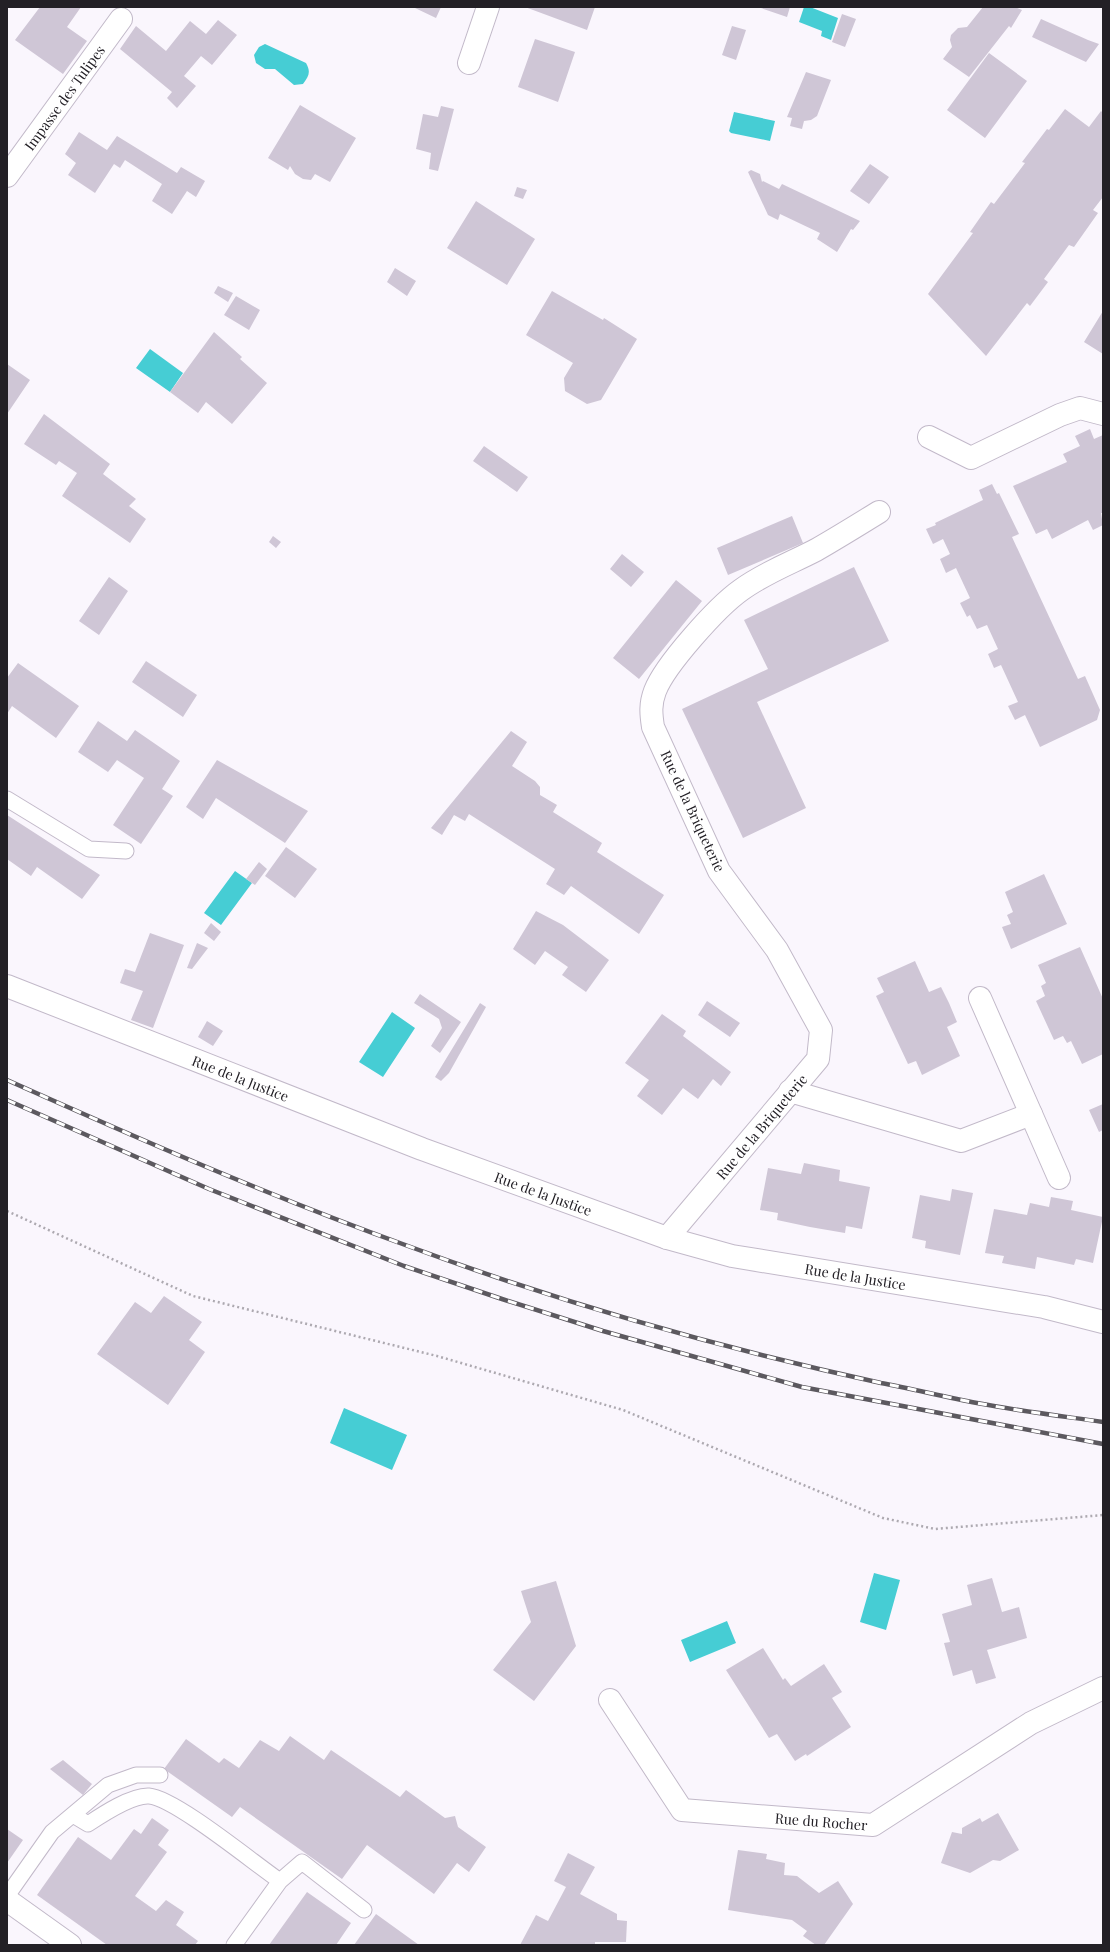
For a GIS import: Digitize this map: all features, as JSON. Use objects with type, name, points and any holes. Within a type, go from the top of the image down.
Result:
[{"type":"street","points":[[469,63],[488,7]]},
{"type":"street","name":"Impasse des Tulipes","points":[[7,176],[121,18]]},
{"type":"street","points":[[929,437],[971,458],[1060,414],[1080,408],[1103,414]]},
{"type":"street","name":"Rue de la Briqueterie","points":[[667,1238],[818,1059],[820,1030],[777,950],[719,871],[653,727],[650,708],[655,691],[666,669],[717,611],[740,590],[767,574],[816,550],[879,512]]},
{"type":"street","name":"Rue de la Justice","points":[[7,986],[422,1149],[667,1238],[732,1256],[1044,1307],[1103,1322]]},
{"type":"street","points":[[980,998],[1059,1178]]},
{"type":"street","points":[[790,1091],[961,1141],[1031,1114]]},
{"type":"street","name":"Rue du Rocher","points":[[610,1700],[682,1810],[873,1825],[1031,1723],[1103,1688]]},
{"type":"street","points":[[7,1900],[70,1945]]},
{"type":"lane","points":[[7,799],[89,849],[126,851]]},
{"type":"lane","points":[[7,1896],[52,1832],[108,1785],[136,1775],[160,1775]]},
{"type":"lane","points":[[73,1815],[88,1824],[126,1801],[149,1796],[175,1805],[280,1881]]},
{"type":"lane","points":[[234,1945],[280,1881],[302,1862],[364,1910]]},
{"type":"path","points":[[7,1211],[193,1296],[437,1356],[623,1410],[883,1518],[935,1529],[1103,1515]]},
{"type":"water","points":[[804,7],[810,7],[838,18],[831,40],[821,36],[822,31],[799,22]]},
{"type":"water","points":[[265,44],[306,63],[309,74],[303,84],[294,85],[275,69],[265,69],[256,63],[254,55],[259,47]]},
{"type":"water","points":[[734,112],[775,121],[770,141],[731,133],[729,131]]},
{"type":"water","points":[[150,349],[183,373],[170,392],[136,368]]},
{"type":"water","points":[[235,871],[252,883],[221,925],[204,913]]},
{"type":"water","points":[[392,1012],[415,1028],[383,1077],[359,1062]]},
{"type":"water","points":[[344,1408],[407,1435],[392,1470],[330,1443]]},
{"type":"water","points":[[874,1573],[900,1580],[886,1630],[860,1622]]},
{"type":"water","points":[[727,1621],[736,1643],[690,1662],[681,1640]]},
{"type":"building","points":[[40,7],[81,7],[67,27],[87,41],[63,74],[15,40]]},
{"type":"building","points":[[415,7],[441,7],[436,18]]},
{"type":"building","points":[[525,7],[595,7],[587,30]]},
{"type":"building","points":[[758,7],[790,7],[787,17]]},
{"type":"building","points":[[983,7],[1015,7],[1022,10],[1011,28],[1009,26],[969,77],[943,59],[952,47],[950,40],[951,35],[958,28],[967,27]]},
{"type":"building","points":[[842,14],[856,19],[845,47],[832,42]]},
{"type":"building","points":[[1041,19],[1099,44],[1086,62],[1032,37]]},
{"type":"building","points":[[218,20],[237,35],[212,65],[201,56],[184,76],[196,86],[177,108],[167,98],[172,92],[120,49],[136,26],[166,51],[190,21],[206,34]]},
{"type":"building","points":[[732,26],[746,30],[736,60],[722,55]]},
{"type":"building","points":[[535,39],[575,52],[558,102],[518,87]]},
{"type":"building","points":[[989,53],[1027,81],[985,138],[947,110]]},
{"type":"building","points":[[806,72],[831,80],[817,116],[811,120],[804,121],[802,129],[790,126],[792,118],[787,117]]},
{"type":"building","points":[[300,105],[356,138],[330,182],[315,174],[311,180],[303,179],[295,174],[290,166],[288,170],[268,158]]},
{"type":"building","points":[[441,106],[454,109],[438,171],[429,169],[431,153],[416,149],[423,114],[438,117]]},
{"type":"building","points":[[1065,109],[1089,127],[1101,111],[1103,113],[1103,197],[1093,210],[1098,213],[1074,247],[1069,245],[1044,279],[1048,282],[1030,306],[1027,303],[986,356],[928,294],[973,233],[970,232],[991,202],[994,204],[1025,163],[1022,162],[1047,129],[1049,130]]},
{"type":"building","points":[[79,132],[107,150],[117,136],[177,173],[181,167],[205,181],[196,197],[187,191],[172,214],[152,201],[162,184],[125,160],[120,168],[114,164],[95,193],[68,175],[76,163],[65,154]]},
{"type":"building","points":[[870,164],[889,177],[869,204],[850,191]]},
{"type":"building","points":[[751,170],[760,174],[762,182],[763,181],[779,189],[782,184],[860,221],[853,230],[851,229],[837,252],[817,239],[820,233],[780,214],[778,220],[768,215],[748,172]]},
{"type":"building","points":[[517,187],[527,190],[523,199],[514,196]]},
{"type":"building","points":[[476,201],[535,239],[507,285],[447,248]]},
{"type":"building","points":[[395,268],[416,281],[407,296],[387,282]]},
{"type":"building","points":[[218,286],[233,293],[228,302],[214,293]]},
{"type":"building","points":[[552,291],[603,320],[604,318],[637,339],[601,400],[587,404],[565,391],[564,378],[573,363],[526,335]]},
{"type":"building","points":[[236,296],[260,310],[249,330],[224,315]]},
{"type":"building","points":[[1103,311],[1103,354],[1084,342]]},
{"type":"building","points":[[214,332],[242,357],[240,359],[267,383],[232,424],[206,402],[198,413],[170,392]]},
{"type":"building","points":[[7,364],[30,380],[7,414]]},
{"type":"building","points":[[44,414],[110,464],[103,474],[136,499],[129,506],[146,519],[130,543],[62,496],[77,473],[59,461],[56,465],[24,444]]},
{"type":"building","points":[[1090,429],[1094,439],[1103,435],[1103,513],[1101,513],[1103,525],[1093,530],[1088,520],[1052,539],[1047,529],[1036,534],[1013,486],[1067,462],[1063,454],[1080,446],[1075,436]]},
{"type":"building","points":[[484,446],[528,477],[517,492],[473,461]]},
{"type":"building","points":[[992,484],[997,494],[999,493],[1019,534],[1012,537],[1078,679],[1085,676],[1100,710],[1097,720],[1040,747],[1025,715],[1015,720],[1008,706],[1018,702],[1001,665],[994,668],[988,654],[998,649],[987,625],[977,629],[970,615],[967,617],[960,603],[970,598],[956,568],[946,573],[940,559],[950,554],[943,539],[933,544],[926,529],[936,525],[935,523],[983,500],[979,490]]},
{"type":"building","points":[[792,516],[803,543],[728,575],[717,548]]},
{"type":"building","points":[[273,536],[281,542],[276,548],[269,542]]},
{"type":"building","points":[[622,554],[644,572],[631,587],[610,569]]},
{"type":"building","points":[[854,567],[889,641],[757,702],[806,808],[743,838],[682,709],[768,669],[744,620]]},
{"type":"building","points":[[109,577],[128,591],[99,635],[79,621]]},
{"type":"building","points":[[676,580],[702,601],[639,679],[613,658]]},
{"type":"building","points":[[146,661],[197,695],[183,717],[132,682]]},
{"type":"building","points":[[18,663],[79,706],[56,738],[12,706],[7,714],[7,678]]},
{"type":"building","points":[[98,721],[127,741],[135,730],[180,761],[162,789],[173,796],[141,844],[113,825],[144,778],[117,760],[108,772],[78,752]]},
{"type":"building","points":[[511,731],[527,742],[512,766],[535,781],[540,787],[540,795],[557,805],[553,812],[602,843],[597,852],[664,895],[639,934],[571,886],[564,895],[546,884],[555,869],[469,814],[465,821],[454,815],[442,835],[431,828]]},
{"type":"building","points":[[217,760],[308,811],[285,843],[216,798],[203,819],[186,807]]},
{"type":"building","points":[[7,815],[100,875],[82,899],[37,867],[31,876],[7,859]]},
{"type":"building","points":[[286,847],[317,869],[295,898],[265,876]]},
{"type":"building","points":[[259,862],[267,869],[255,885],[246,879]]},
{"type":"building","points":[[1044,874],[1067,924],[1011,949],[1002,927],[1011,924],[1007,915],[1013,912],[1005,892]]},
{"type":"building","points":[[536,911],[563,925],[609,960],[586,992],[562,975],[568,967],[545,951],[535,965],[513,949]]},
{"type":"building","points":[[211,923],[221,932],[214,941],[204,933]]},
{"type":"building","points":[[150,933],[184,945],[153,1028],[131,1020],[143,991],[120,983],[125,969],[135,972]]},
{"type":"building","points":[[197,943],[208,948],[192,969],[187,968]]},
{"type":"building","points":[[1080,947],[1103,999],[1103,1054],[1082,1064],[1071,1041],[1067,1043],[1063,1036],[1054,1040],[1036,1001],[1045,996],[1041,986],[1046,983],[1038,965]]},
{"type":"building","points":[[915,961],[929,992],[941,987],[949,1003],[957,1022],[947,1027],[960,1056],[922,1075],[916,1061],[908,1064],[876,996],[884,992],[877,978]]},
{"type":"building","points":[[420,994],[461,1022],[440,1053],[431,1046],[442,1028],[439,1019],[414,1003]]},
{"type":"building","points":[[707,1001],[740,1023],[730,1037],[698,1015]]},
{"type":"building","points":[[480,1003],[486,1007],[449,1073],[441,1081],[435,1077]]},
{"type":"building","points":[[662,1014],[686,1031],[683,1036],[731,1072],[721,1086],[713,1079],[698,1099],[683,1088],[662,1115],[637,1096],[649,1080],[625,1063]]},
{"type":"building","points":[[207,1021],[223,1031],[213,1046],[198,1037]]},
{"type":"building","points":[[1103,1104],[1103,1130],[1099,1132],[1089,1110]]},
{"type":"building","points":[[804,1163],[840,1170],[839,1181],[870,1187],[862,1229],[846,1226],[845,1233],[810,1227],[777,1220],[778,1213],[760,1210],[768,1168],[801,1174]]},
{"type":"building","points":[[952,1189],[973,1193],[960,1255],[925,1248],[926,1241],[912,1238],[920,1195],[950,1201]]},
{"type":"building","points":[[1051,1197],[1073,1201],[1071,1210],[1103,1217],[1093,1263],[1076,1259],[1074,1265],[1037,1257],[1035,1269],[1002,1263],[1004,1256],[985,1253],[994,1209],[1027,1215],[1030,1203],[1049,1207]]},
{"type":"building","points":[[164,1296],[202,1322],[189,1340],[205,1352],[168,1405],[97,1354],[135,1302],[151,1313]]},
{"type":"building","points":[[992,1578],[1002,1612],[1019,1607],[1027,1638],[987,1650],[996,1678],[976,1684],[972,1670],[953,1676],[944,1643],[950,1642],[942,1614],[972,1605],[967,1585]]},
{"type":"building","points":[[556,1581],[576,1646],[534,1701],[493,1670],[531,1622],[521,1591]]},
{"type":"building","points":[[763,1648],[783,1680],[785,1678],[791,1686],[824,1664],[842,1692],[832,1698],[851,1727],[807,1756],[806,1754],[795,1761],[777,1734],[769,1738],[726,1670]]},
{"type":"building","points":[[290,1736],[324,1760],[331,1750],[400,1797],[406,1790],[445,1818],[455,1816],[458,1827],[486,1847],[469,1872],[457,1863],[434,1894],[367,1845],[342,1879],[240,1807],[232,1817],[164,1769],[186,1739],[219,1763],[224,1758],[239,1768],[260,1740],[279,1751]]},
{"type":"building","points":[[63,1760],[92,1784],[83,1795],[50,1769]]},
{"type":"building","points":[[998,1813],[1019,1850],[1000,1861],[993,1860],[970,1873],[941,1863],[952,1832],[962,1834],[962,1828],[980,1818],[982,1822]]},
{"type":"building","points":[[152,1818],[169,1830],[158,1845],[167,1852],[135,1896],[156,1911],[166,1900],[184,1912],[176,1925],[198,1941],[195,1945],[107,1945],[37,1895],[78,1837],[111,1860],[134,1829],[141,1834]]},
{"type":"building","points":[[7,1829],[23,1840],[7,1863]]},
{"type":"building","points":[[738,1850],[767,1854],[766,1859],[785,1863],[784,1875],[797,1876],[819,1893],[838,1881],[853,1904],[824,1945],[816,1945],[803,1936],[807,1931],[792,1920],[728,1910]]},
{"type":"building","points":[[568,1853],[595,1867],[580,1894],[617,1914],[617,1920],[627,1921],[626,1942],[595,1942],[595,1945],[520,1945],[536,1915],[548,1921],[566,1887],[554,1881]]},
{"type":"building","points":[[307,1892],[351,1923],[336,1945],[269,1945]]},
{"type":"building","points":[[376,1914],[419,1945],[354,1945]]},
{"type":"railway","points":[[7,1080],[156,1146],[256,1188],[357,1227],[524,1287],[642,1323],[701,1339],[761,1355],[881,1383],[993,1406],[1103,1422]]},
{"type":"railway","points":[[7,1100],[209,1189],[404,1266],[603,1331],[802,1387],[1103,1444]]}]
